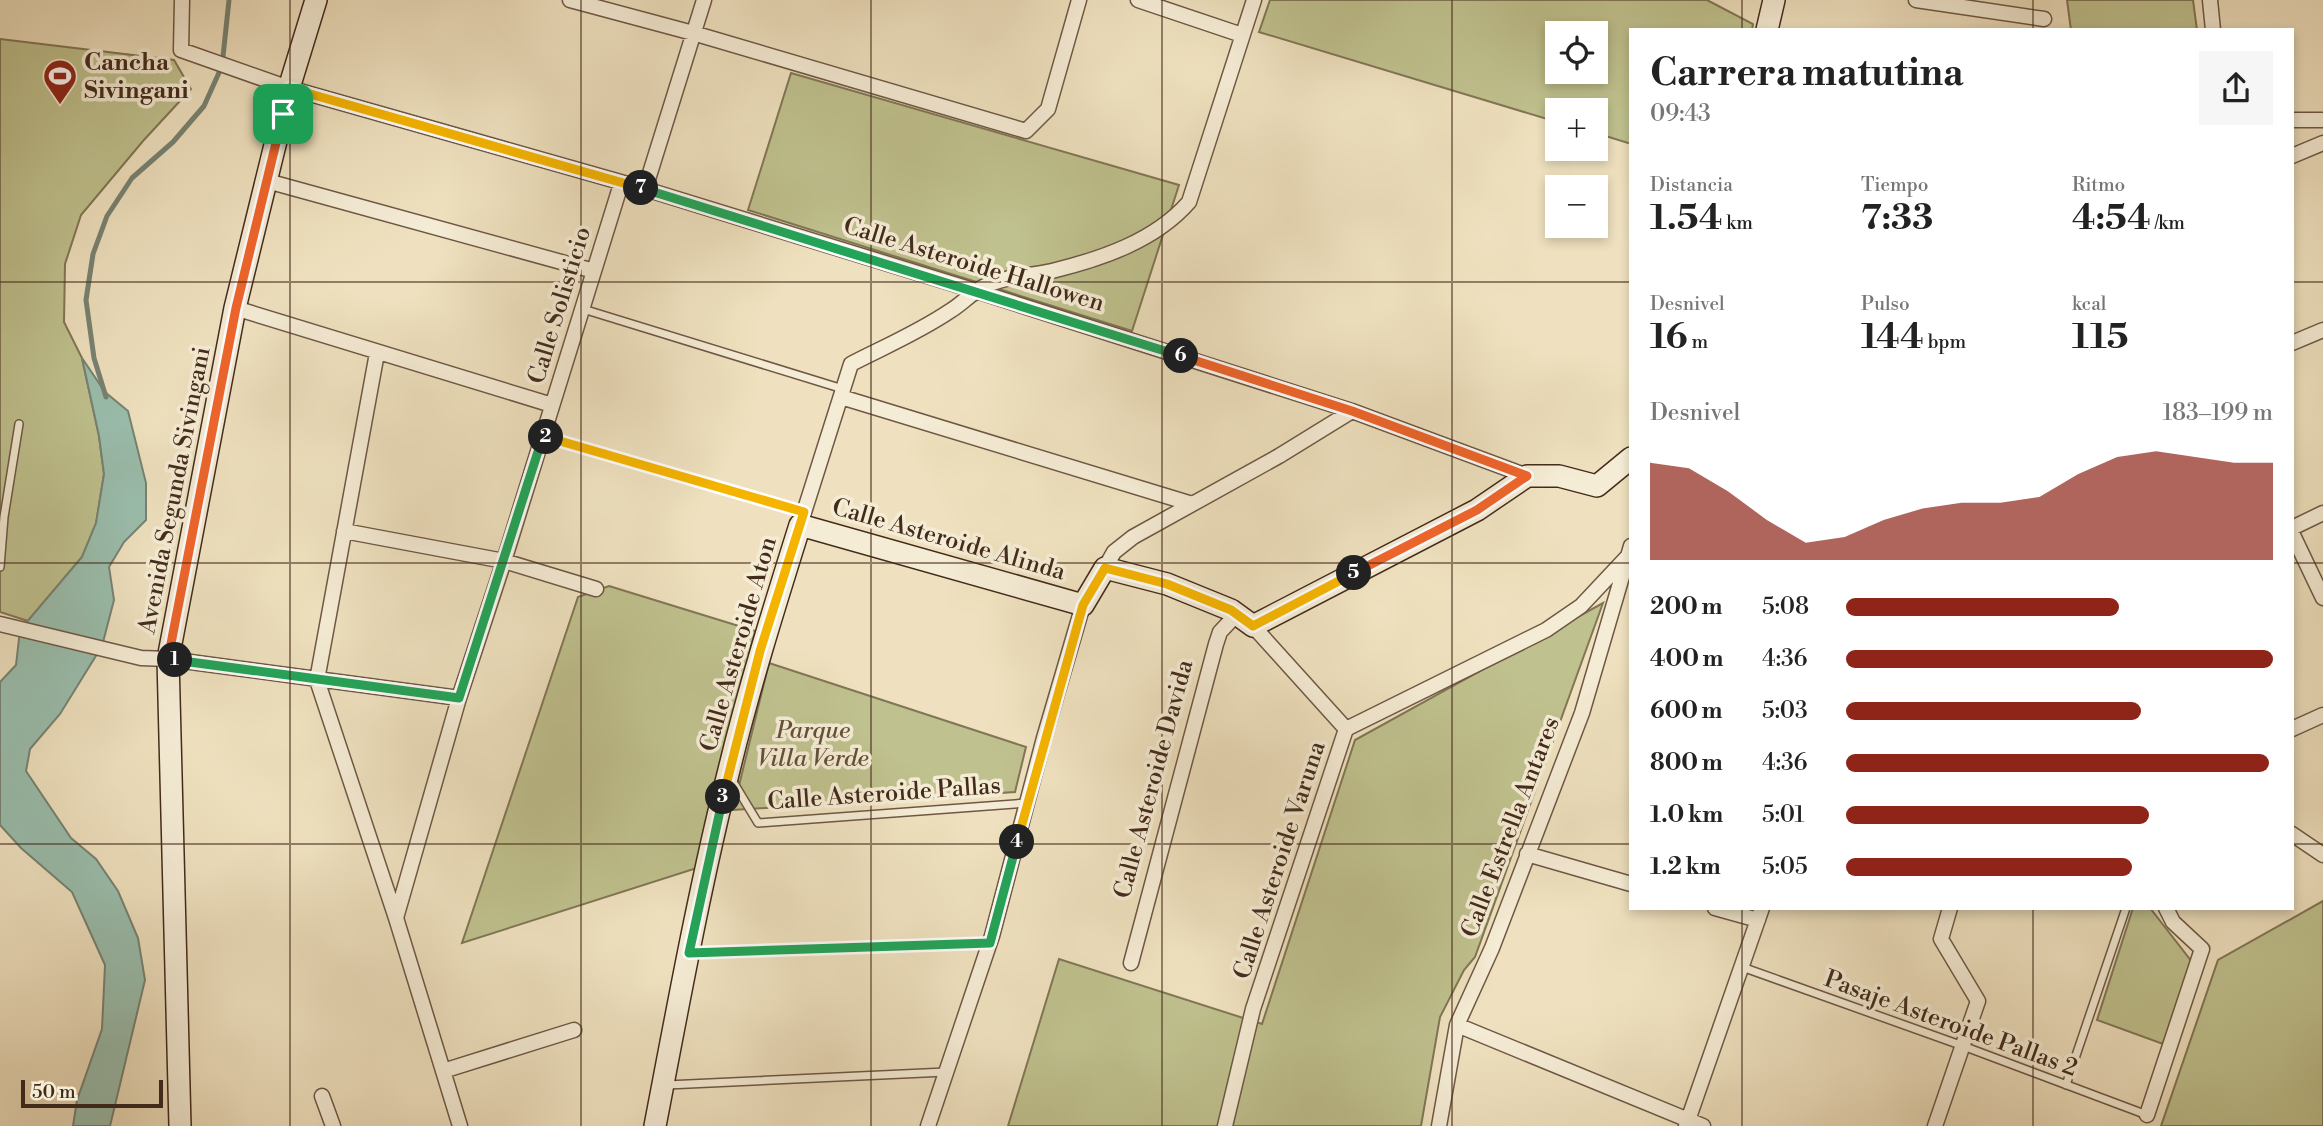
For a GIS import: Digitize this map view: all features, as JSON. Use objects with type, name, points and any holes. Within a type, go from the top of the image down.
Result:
[{"type":"street","name":"Calle Asteroide Hallowen","points":[[182,0],[181,50],[289,88],[645,189],[976,291],[1352,411],[1527,476],[1559,476],[1597,486],[1629,460]]},
{"type":"street","name":"Avenida Segunda Sivingani","points":[[180,1126],[168,659],[236,308],[289,88],[316,0]]},
{"type":"street","points":[[569,0],[693,33],[1026,131],[1048,110],[1079,0]]},
{"type":"street","points":[[645,189],[704,0]]},
{"type":"street","points":[[1138,0],[1242,35]]},
{"type":"street","name":"Calle Asteroide Aton","points":[[655,1126],[728,774],[760,651],[851,364],[950,312],[976,291],[1003,279],[1051,271],[1105,255],[1158,231],[1175,219],[1189,202],[1255,0]]},
{"type":"street","points":[[1767,28],[1774,0]]},
{"type":"street","points":[[1916,0],[2043,19]]},
{"type":"street","points":[[2210,0],[2213,28]]},
{"type":"street","points":[[2294,120],[2323,120]]},
{"type":"street","points":[[2294,155],[2323,143]]},
{"type":"street","points":[[267,181],[594,271]]},
{"type":"street","name":"Calle Solisticio","points":[[396,918],[459,698],[621,184]]},
{"type":"street","points":[[236,308],[552,405]]},
{"type":"street","points":[[2294,342],[2323,330]]},
{"type":"street","points":[[377,353],[317,680],[396,918],[460,1126]]},
{"type":"street","points":[[842,393],[1192,504]]},
{"type":"street","points":[[928,1126],[990,943],[1083,605],[1114,552],[1133,537],[1279,456],[1352,411]]},
{"type":"street","name":"Calle Asteroide Davida","points":[[1131,963],[1220,632],[1477,510],[1527,476]]},
{"type":"street","points":[[2294,526],[2323,513]]},
{"type":"street","name":"Calle Asteroide Alinda","points":[[802,519],[1083,605]]},
{"type":"street","points":[[344,531],[504,561],[596,589]]},
{"type":"street","points":[[2294,537],[2323,598]]},
{"type":"street","name":"Calle Asteroide Varuna","points":[[1225,1126],[1253,1009],[1346,729],[1546,630],[1581,606],[1629,554]]},
{"type":"street","name":"Calle Estrella Antares","points":[[1439,1126],[1457,1025],[1492,948],[1554,791],[1582,713],[1629,556]]},
{"type":"street","points":[[1105,568],[1167,584],[1231,610],[1245,620],[1346,729]]},
{"type":"street","points":[[0,624],[141,658],[168,659],[459,698]]},
{"type":"street","points":[[2294,728],[2323,715]]},
{"type":"street","points":[[2294,835],[2323,855]]},
{"type":"street","points":[[1527,854],[1629,883]]},
{"type":"street","points":[[1687,1123],[1760,914],[1730,910]]},
{"type":"street","points":[[1935,1126],[1978,1001],[1941,939],[1949,910]]},
{"type":"street","points":[[2147,1115],[2202,949],[2173,922],[2167,910]]},
{"type":"street","points":[[1457,1025],[1687,1123],[1703,1126]]},
{"type":"street","points":[[443,1071],[574,1030]]},
{"type":"street","points":[[322,1096],[333,1126]]},
{"type":"lane","points":[[582,309],[842,393]]},
{"type":"lane","points":[[0,567],[4,517],[19,424]]},
{"type":"lane","name":"Calle Asteroide Alinda","points":[[543,436],[802,519]]},
{"type":"lane","name":"Calle Asteroide Pallas","points":[[728,774],[758,823],[1027,803]]},
{"type":"lane","points":[[2066,1085],[2125,910]]},
{"type":"lane","points":[[689,953],[990,943]]},
{"type":"lane","name":"Pasaje Asteroide Pallas 2","points":[[1742,967],[2147,1115]]},
{"type":"lane","points":[[663,1085],[946,1072]]},
{"type":"green space","points":[[1270,0],[1707,0],[1753,24],[1752,28],[1629,28],[1629,143],[1608,137],[1608,98],[1545,98],[1545,118],[1259,32]]},
{"type":"green space","points":[[2067,0],[2193,0],[2197,28],[2071,28]]},
{"type":"green space","points":[[0,39],[174,60],[191,89],[81,215],[65,264],[64,322],[82,358],[99,436],[104,474],[96,524],[82,557],[28,621],[0,612]]},
{"type":"green space","points":[[791,73],[1179,185],[1132,331],[748,210]]},
{"type":"green space","points":[[609,586],[755,631],[697,868],[462,943],[578,597]]},
{"type":"green space","points":[[1603,603],[1475,957],[1464,970],[1440,1017],[1421,1126],[1008,1126],[1059,959],[1262,1024],[1355,740]]},
{"type":"green space","name":"Parque Villa Verde","points":[[769,663],[1026,747],[1015,792],[733,810]]},
{"type":"green space","points":[[2323,901],[2323,1126],[2161,1126],[2218,960]]},
{"type":"green space","points":[[2132,910],[2152,910],[2192,962],[2163,1044],[2097,1020]]},
{"type":"shaded area","points":[[82,358],[105,392],[128,411],[146,483],[146,520],[124,542],[109,567],[114,600],[102,646],[60,714],[30,749],[26,771],[71,838],[96,859],[118,891],[138,938],[145,980],[110,1126],[73,1126],[77,1100],[102,1029],[105,965],[72,892],[21,848],[0,825],[0,682],[16,665],[20,630],[82,557],[96,523],[104,474],[99,436]]},
{"type":"waterway","points":[[106,397],[94,358],[86,300],[93,254],[107,216],[132,178],[173,142],[204,106],[222,66],[229,0]]},
{"type":"place","name":"Cancha Sivingani","points":[[60,106]]},
{"type":"route","points":[[289,88],[645,189],[1352,411],[1527,476],[1477,510],[1253,626],[1231,610],[1167,584],[1105,568],[1083,605],[1044,738],[990,943],[689,953],[729,768],[760,651],[804,512],[543,436],[459,698],[168,659],[236,308],[283,114],[289,88]]}]
